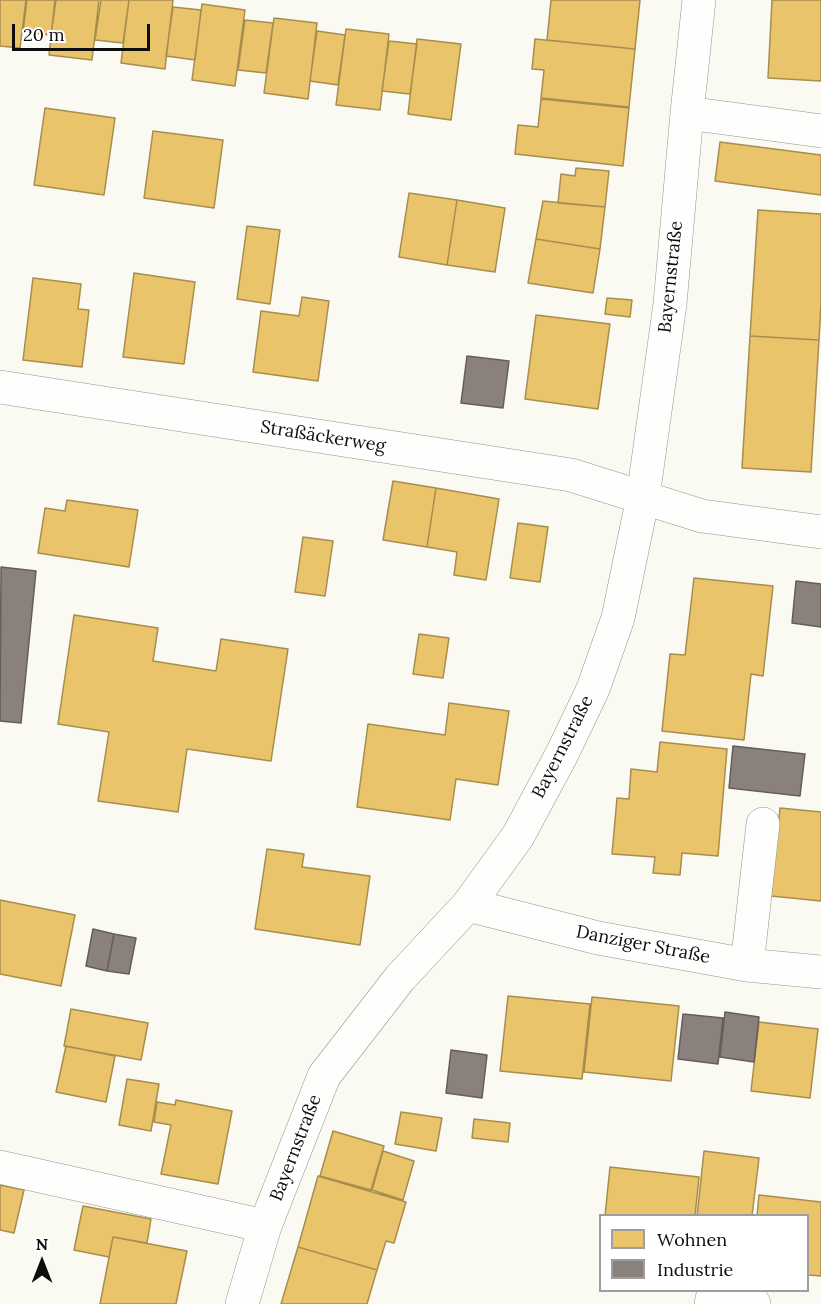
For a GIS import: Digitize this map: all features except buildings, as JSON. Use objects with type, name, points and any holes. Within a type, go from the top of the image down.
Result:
[{"type":"street","name":"Bayernstraße","points":[[242,1304],[265,1226],[324,1076],[400,978],[468,905],[518,836],[563,752],[593,689],[618,618],[643,497],[670,304],[699,0]]},
{"type":"street","points":[[687,113],[821,131]]},
{"type":"street","name":"Straßäckerweg","points":[[0,387],[572,475],[702,516],[821,532]]},
{"type":"street","points":[[747,964],[763,824]]},
{"type":"street","name":"Danziger Straße","points":[[468,905],[598,938],[747,964],[821,972]]},
{"type":"street","points":[[0,1167],[265,1226]]},
{"type":"street","points":[[711,1304],[712,1299],[754,1304]]}]
